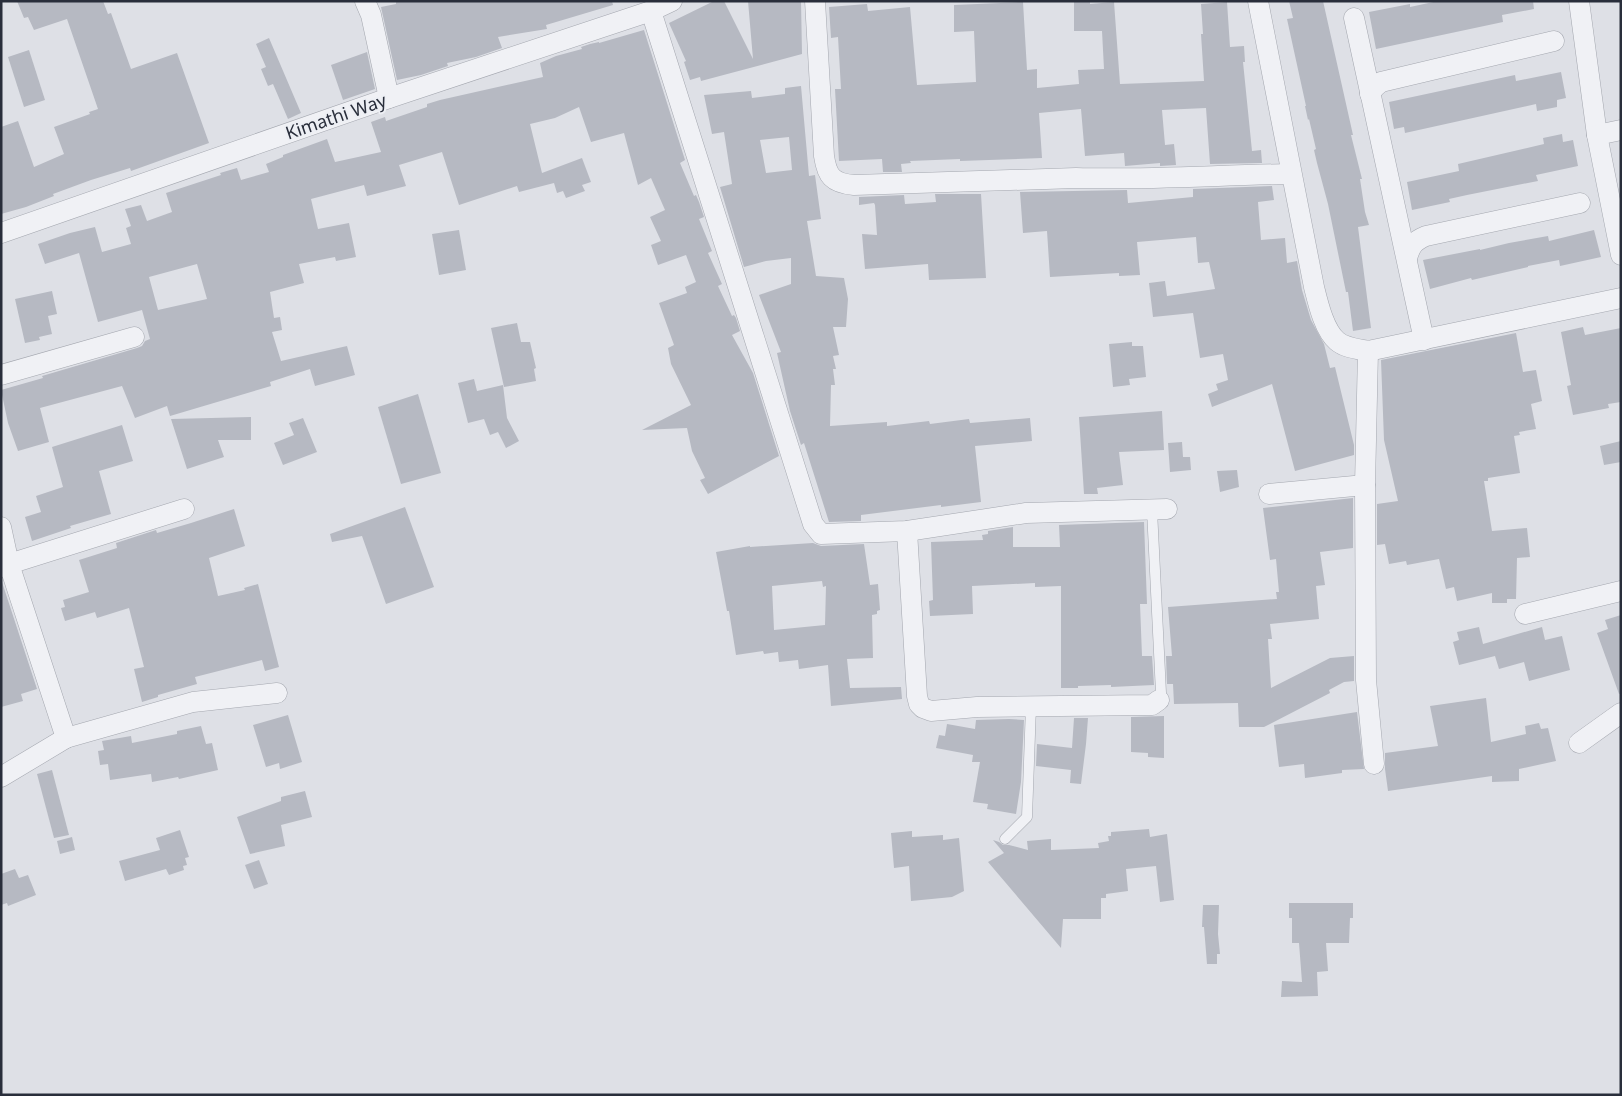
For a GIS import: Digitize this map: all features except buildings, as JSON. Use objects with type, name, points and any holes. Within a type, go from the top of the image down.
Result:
[{"type":"street","points":[[364,1],[371,15],[388,98]]},
{"type":"street","name":"Kimathi Way","points":[[1,233],[388,98],[651,11],[672,1]]},
{"type":"street","points":[[815,1],[824,156],[826,169],[833,178],[842,184],[1076,178],[1198,178],[1291,174]]},
{"type":"street","points":[[1258,1],[1314,287],[1323,321],[1337,341],[1352,348],[1368,351],[1621,298]]},
{"type":"street","points":[[1579,1],[1597,135],[1621,256]]},
{"type":"street","points":[[651,11],[813,524],[821,534],[906,531],[1026,513],[1160,510]]},
{"type":"street","points":[[1354,18],[1424,340]]},
{"type":"street","points":[[1370,94],[1381,82],[1554,41]]},
{"type":"street","points":[[1597,135],[1621,130]]},
{"type":"street","points":[[1407,258],[1410,246],[1415,240],[1426,236],[1580,203]]},
{"type":"street","points":[[1,374],[134,337]]},
{"type":"street","points":[[1368,351],[1364,485],[1366,680],[1374,764]]},
{"type":"street","points":[[1269,494],[1364,485]]},
{"type":"street","points":[[5,566],[184,509]]},
{"type":"street","points":[[1,527],[5,566],[66,738]]},
{"type":"street","points":[[906,531],[917,696],[919,704],[923,708],[931,711],[977,707],[1114,707],[1152,705],[1159,700]]},
{"type":"street","points":[[1525,614],[1621,591]]},
{"type":"street","points":[[1,777],[66,738],[193,702],[277,693]]},
{"type":"street","points":[[1579,743],[1621,713]]},
{"type":"lane","points":[[1159,700],[1161,693],[1160,510]]},
{"type":"lane","points":[[1005,839],[1027,817],[1031,706]]}]
